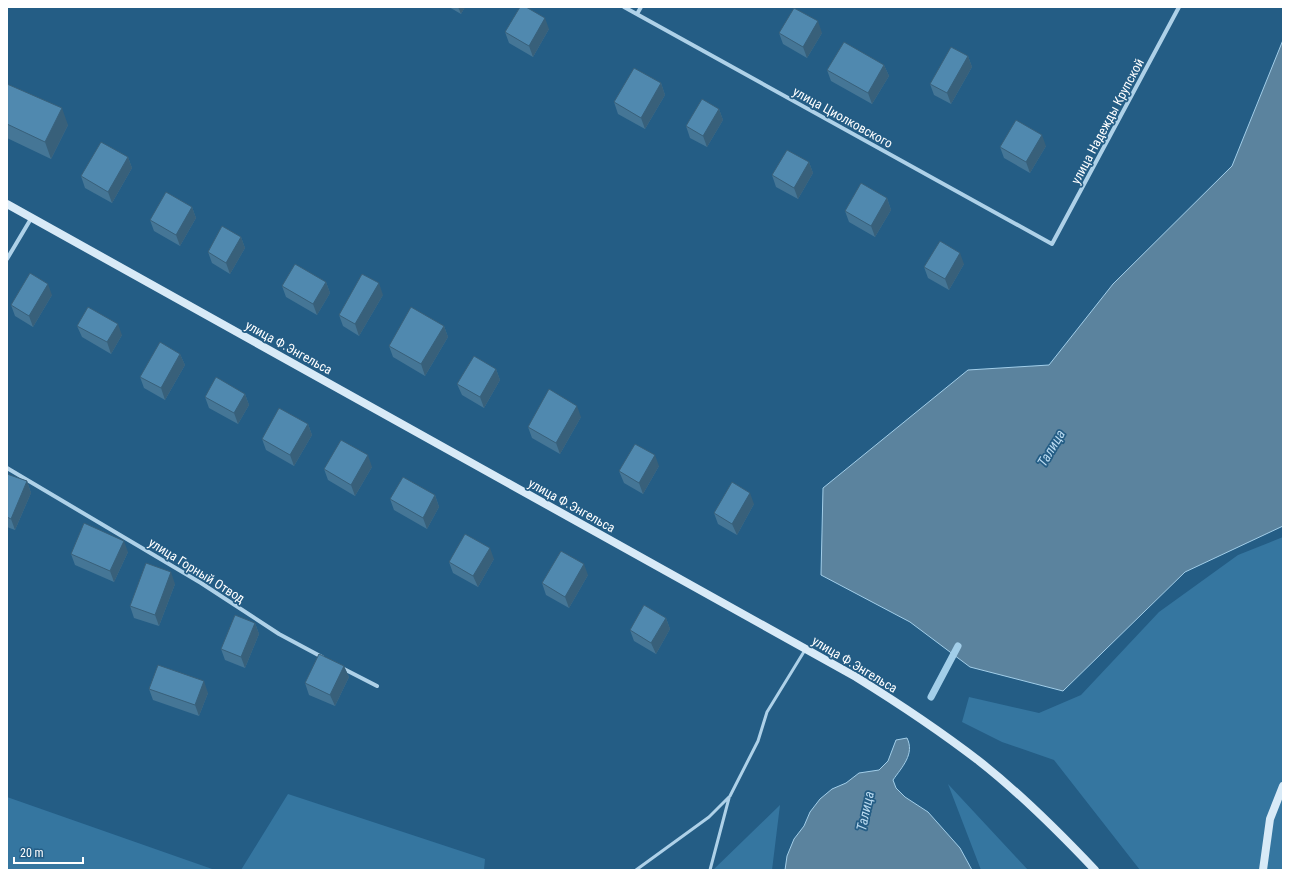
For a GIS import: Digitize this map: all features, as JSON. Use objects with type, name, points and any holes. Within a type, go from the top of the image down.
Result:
[{"type":"street","name":"улица Циолковского","points":[[624,7],[1052,244]]},
{"type":"street","points":[[637,14],[641,7]]},
{"type":"street","name":"улица Надежды Крупской","points":[[1052,244],[1179,7]]},
{"type":"street","name":"улица Ф.Энгельса","points":[[7,204],[806,649],[902,706],[980,762],[1028,804],[1095,870]]},
{"type":"street","points":[[7,259],[32,217]]},
{"type":"street","name":"улица Горный Отвод","points":[[7,468],[201,583],[279,634],[328,660]]},
{"type":"street","points":[[335,664],[378,686]]},
{"type":"street","points":[[1263,870],[1270,819],[1283,786]]},
{"type":"lane","points":[[710,870],[730,796],[758,740],[767,712],[806,649]]},
{"type":"lane","points":[[636,870],[709,818],[730,796]]},
{"type":"shaded area","points":[[1283,537],[1283,870],[1140,870],[1054,760],[1002,742],[962,722],[969,697],[1039,713],[1081,695],[1159,612],[1238,555]]},
{"type":"shaded area","points":[[948,784],[1028,870],[981,870]]},
{"type":"shaded area","points":[[288,794],[485,859],[484,870],[241,870]]},
{"type":"shaded area","points":[[7,797],[215,870],[7,870]]},
{"type":"shaded area","points":[[780,805],[772,870],[713,870]]},
{"type":"water","points":[[1283,40],[1283,526],[1185,572],[1063,691],[970,667],[910,622],[821,575],[823,488],[968,370],[1049,365],[1113,284],[1232,166]]},
{"type":"water","points":[[907,738],[909,744],[908,755],[893,780],[896,788],[905,797],[928,812],[960,848],[972,870],[785,870],[787,856],[794,839],[804,826],[810,812],[820,799],[832,789],[846,783],[859,773],[879,770],[888,761],[896,740]]},
{"type":"building","points":[[520,7],[526,7],[545,18],[529,46],[505,32]]},
{"type":"building","points":[[794,8],[818,21],[803,47],[779,33]]},
{"type":"building","points":[[844,42],[884,65],[868,93],[827,70]]},
{"type":"building","points":[[951,47],[968,56],[947,93],[930,84]]},
{"type":"building","points":[[634,68],[661,83],[641,118],[614,102]]},
{"type":"building","points":[[7,84],[62,108],[45,142],[7,124]]},
{"type":"building","points":[[702,99],[719,109],[703,136],[686,126]]},
{"type":"building","points":[[1016,120],[1042,135],[1026,162],[1000,147]]},
{"type":"building","points":[[101,142],[128,157],[108,192],[81,176]]},
{"type":"building","points":[[787,150],[809,162],[794,188],[772,175]]},
{"type":"building","points":[[861,183],[887,198],[871,226],[845,211]]},
{"type":"building","points":[[166,192],[192,207],[176,235],[150,220]]},
{"type":"building","points":[[222,226],[241,237],[226,263],[208,252]]},
{"type":"building","points":[[940,241],[960,253],[945,279],[924,267]]},
{"type":"building","points":[[295,264],[326,282],[313,304],[282,286]]},
{"type":"building","points":[[30,273],[48,284],[29,316],[11,305]]},
{"type":"building","points":[[362,274],[379,283],[355,324],[339,315]]},
{"type":"building","points":[[88,307],[118,324],[107,342],[77,326]]},
{"type":"building","points":[[411,307],[444,326],[421,364],[389,346]]},
{"type":"building","points":[[160,342],[180,354],[161,388],[140,377]]},
{"type":"building","points":[[474,356],[496,369],[480,397],[457,384]]},
{"type":"building","points":[[216,377],[245,394],[234,413],[205,397]]},
{"type":"building","points":[[549,389],[577,406],[556,443],[528,427]]},
{"type":"building","points":[[279,408],[308,424],[290,455],[262,439]]},
{"type":"building","points":[[341,440],[368,455],[351,485],[324,469]]},
{"type":"building","points":[[635,444],[655,455],[639,483],[619,471]]},
{"type":"building","points":[[7,474],[27,481],[11,519],[7,517]]},
{"type":"building","points":[[403,477],[435,495],[423,518],[390,499]]},
{"type":"building","points":[[732,482],[750,493],[732,524],[714,513]]},
{"type":"building","points":[[84,523],[124,541],[110,571],[71,554]]},
{"type":"building","points":[[465,534],[490,548],[473,576],[449,562]]},
{"type":"building","points":[[561,551],[584,564],[565,597],[542,583]]},
{"type":"building","points":[[146,563],[171,572],[155,615],[130,606]]},
{"type":"building","points":[[644,605],[666,618],[651,643],[630,630]]},
{"type":"building","points":[[235,615],[255,623],[241,657],[221,649]]},
{"type":"building","points":[[319,654],[344,666],[330,695],[305,683]]},
{"type":"building","points":[[158,665],[204,681],[195,705],[149,689]]},
{"type":"waterway","name":"Талица","points":[[931,697],[958,646]]}]
